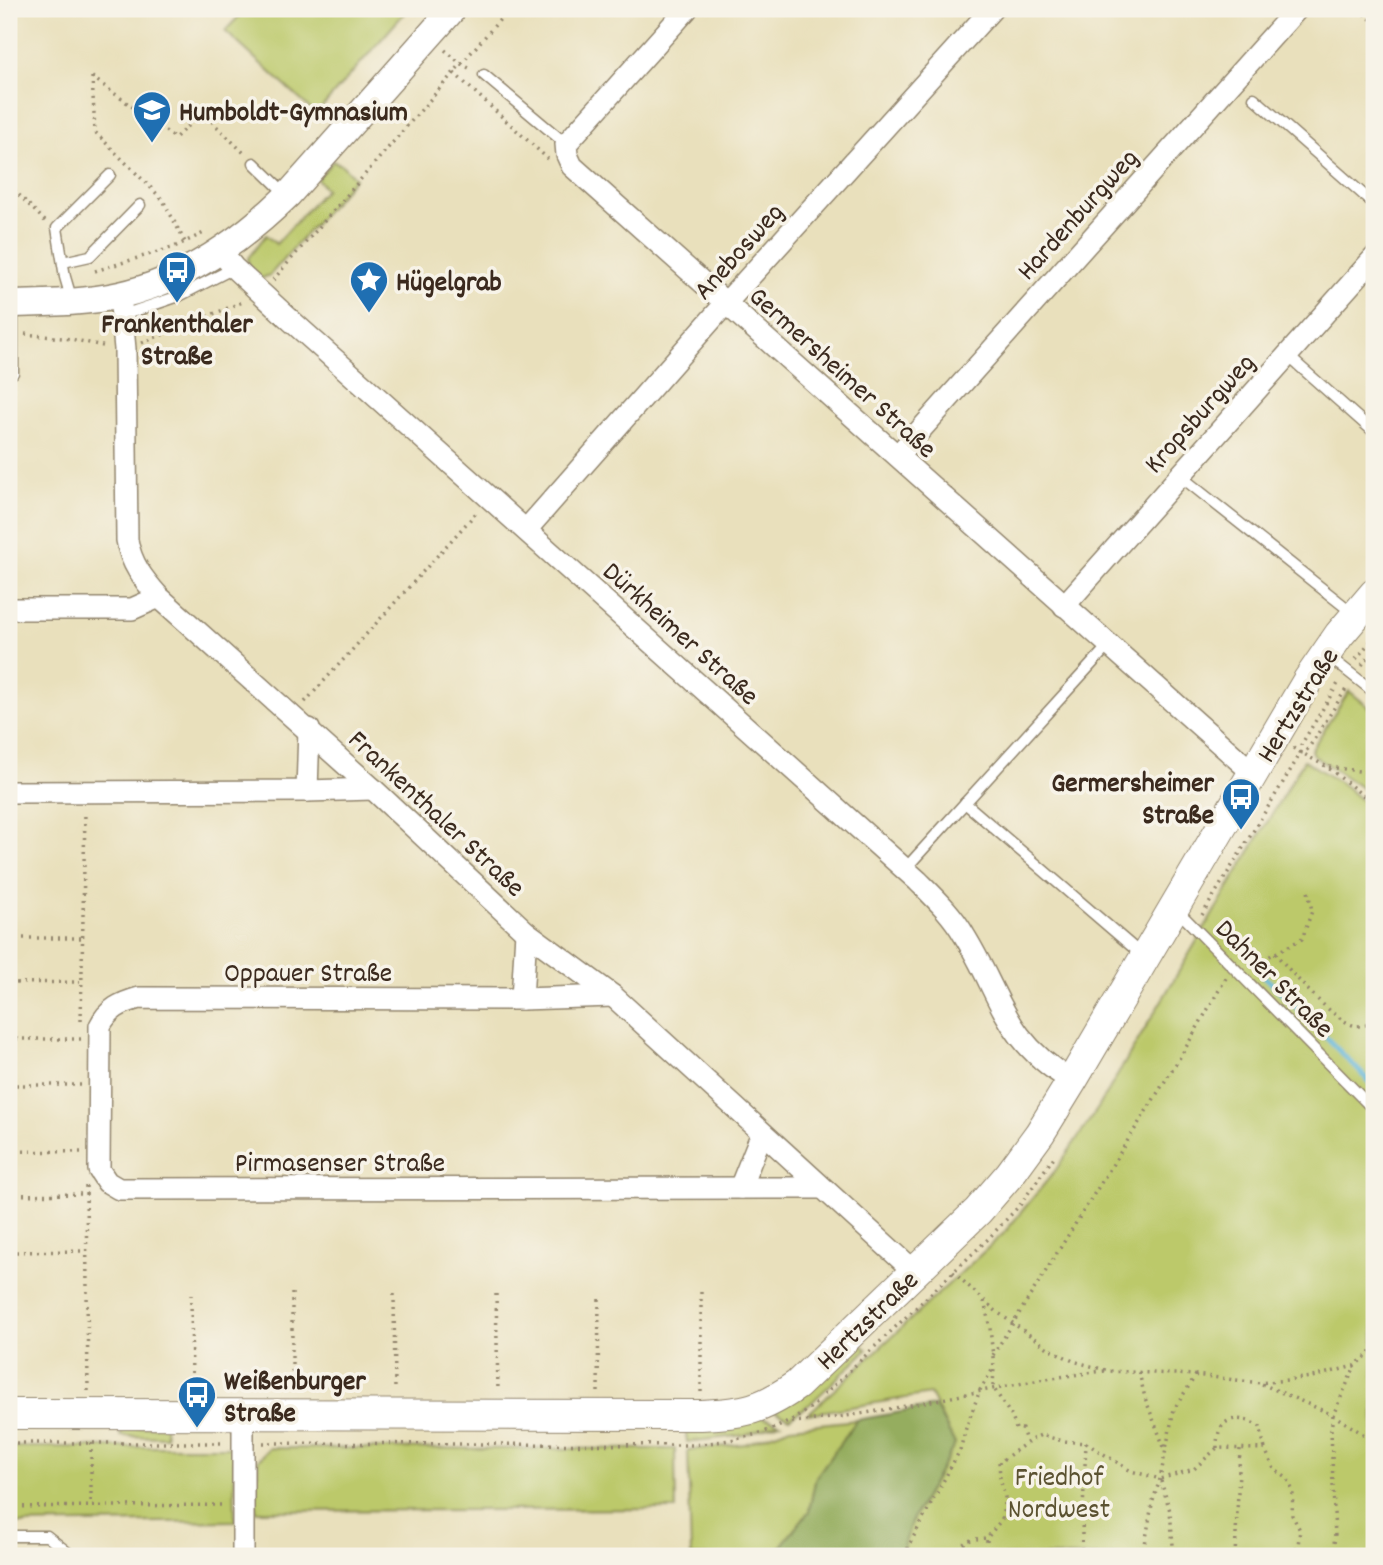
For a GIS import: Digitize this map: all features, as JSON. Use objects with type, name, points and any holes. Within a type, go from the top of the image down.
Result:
[{"type":"main road","name":"Hertzstraße","points":[[9,1414],[193,1415],[243,1429],[292,1415],[739,1413],[756,1409],[779,1398],[934,1266],[1010,1174],[1040,1133],[1144,957],[1184,917],[1253,773],[1275,737],[1342,666],[1368,616]]},
{"type":"street","points":[[11,304],[68,289],[121,305],[190,254],[222,250],[267,216],[288,195],[453,9]]},
{"type":"street","points":[[572,166],[566,144],[687,9]]},
{"type":"street","name":"Anebosweg","points":[[526,530],[726,303],[992,9]]},
{"type":"street","name":"Hardenburgweg","points":[[898,455],[1297,9]]},
{"type":"street","name":"Germersheimer Straße","points":[[572,166],[1253,773]]},
{"type":"street","name":"Dürkheimer Straße","points":[[222,250],[260,292],[905,869],[950,914],[963,933],[1009,1024],[1021,1041],[1058,1073],[1072,1081]]},
{"type":"street","name":"Kropsburgweg","points":[[1064,606],[1374,258]]},
{"type":"street","name":"Frankenthaler Straße","points":[[121,305],[125,349],[127,540],[135,568],[159,597],[301,722],[526,932],[613,996],[821,1188],[934,1266]]},
{"type":"street","points":[[9,609],[132,609],[159,597]]},
{"type":"street","points":[[301,722],[307,792]]},
{"type":"street","points":[[9,792],[307,792],[373,789]]},
{"type":"street","points":[[522,999],[526,932]]},
{"type":"street","name":"Oppauer Straße","points":[[107,1182],[99,1170],[99,1031],[102,1021],[114,1008],[139,998],[522,999],[613,996]]},
{"type":"street","points":[[740,1188],[762,1133]]},
{"type":"street","name":"Pirmasenser Straße","points":[[107,1182],[119,1189],[821,1188]]},
{"type":"street","points":[[243,1429],[243,1556]]},
{"type":"lane","points":[[484,75],[566,144]]},
{"type":"lane","points":[[1254,98],[1374,204]]},
{"type":"lane","points":[[254,163],[288,195]]},
{"type":"lane","points":[[68,289],[57,228],[110,175]]},
{"type":"lane","points":[[63,262],[90,256],[140,205]]},
{"type":"lane","points":[[121,305],[179,296],[222,250]]},
{"type":"lane","points":[[11,304],[13,373]]},
{"type":"lane","points":[[1287,355],[1374,432]]},
{"type":"lane","points":[[1179,475],[1368,616]]},
{"type":"lane","points":[[905,869],[1108,646]]},
{"type":"lane","points":[[1342,666],[1374,692]]},
{"type":"lane","points":[[965,803],[1144,957]]},
{"type":"lane","name":"Dahner Straße","points":[[1184,917],[1374,1110]]},
{"type":"lane","points":[[9,1536],[47,1536],[72,1556],[153,1556]]},
{"type":"path","points":[[13,333],[71,339],[125,349],[201,320],[260,292],[310,240],[509,9]]},
{"type":"path","points":[[1359,9],[1374,22]]},
{"type":"path","points":[[454,74],[559,169],[572,166]]},
{"type":"path","points":[[190,254],[163,200],[95,132],[92,77],[175,138],[202,112],[254,163]]},
{"type":"path","points":[[68,289],[119,265],[222,250]]},
{"type":"path","points":[[12,478],[13,373]]},
{"type":"path","points":[[301,722],[489,498]]},
{"type":"path","points":[[1301,753],[1301,745],[1368,616]]},
{"type":"path","points":[[1184,917],[1212,902],[1301,753],[1308,749],[1342,666],[1374,650]]},
{"type":"path","points":[[1275,737],[1326,767],[1374,804]]},
{"type":"path","points":[[1326,767],[1374,773]]},
{"type":"path","points":[[993,1354],[1237,969],[1302,939],[1312,911],[1308,891]]},
{"type":"path","points":[[9,938],[82,938]]},
{"type":"path","points":[[1275,953],[1309,992],[1335,1014],[1354,1026],[1367,1025],[1374,1031]]},
{"type":"path","points":[[9,983],[80,982]]},
{"type":"path","points":[[1367,1025],[1371,1014]]},
{"type":"path","points":[[9,1039],[81,1040]]},
{"type":"path","points":[[9,1086],[83,1084]]},
{"type":"path","points":[[790,1423],[812,1406],[934,1266],[1020,1205],[1059,1149]]},
{"type":"path","points":[[9,1151],[85,1152]]},
{"type":"path","points":[[9,1195],[87,1194],[107,1182]]},
{"type":"path","points":[[9,1252],[86,1251]]},
{"type":"path","points":[[934,1266],[1048,1348],[1073,1361],[1109,1371]]},
{"type":"path","points":[[701,1289],[701,1415]]},
{"type":"path","points":[[292,1293],[292,1415]]},
{"type":"path","points":[[191,1294],[193,1415]]},
{"type":"path","points":[[394,1294],[396,1415]]},
{"type":"path","points":[[496,1294],[498,1414]]},
{"type":"path","points":[[597,1415],[599,1296]]},
{"type":"path","points":[[984,1301],[993,1354],[993,1387],[1012,1417],[1016,1429],[1022,1429],[1026,1441]]},
{"type":"path","points":[[9,1443],[91,1443],[243,1429],[683,1445],[727,1441],[758,1435],[790,1423],[825,1420],[993,1387],[1109,1371],[1196,1375],[1261,1383],[1312,1377],[1354,1366],[1374,1350]]},
{"type":"path","points":[[1331,1555],[1335,1538],[1331,1448],[1334,1415],[1354,1366]]},
{"type":"path","points":[[908,1556],[908,1547],[960,1450],[980,1390],[994,1367]]},
{"type":"path","points":[[1139,1372],[1145,1398],[1165,1449]]},
{"type":"path","points":[[1143,1556],[1174,1409],[1196,1375]]},
{"type":"path","points":[[1261,1383],[1334,1415],[1374,1441]]},
{"type":"path","points":[[1217,1448],[1217,1435],[1224,1423],[1236,1418],[1249,1420],[1260,1427],[1265,1449],[1274,1469],[1289,1479],[1293,1492],[1292,1515],[1300,1530],[1298,1545],[1292,1556]]},
{"type":"path","points":[[987,1556],[987,1538],[1002,1519],[1004,1497],[999,1462],[1019,1450],[1026,1441],[1041,1435],[1086,1443],[1131,1471],[1160,1479],[1194,1469],[1217,1448],[1265,1449]]},
{"type":"path","points":[[91,1443],[91,1506]]},
{"type":"path","points":[[1082,1556],[1086,1443]]},
{"type":"path","points":[[1235,1556],[1240,1449]]},
{"type":"path","points":[[1160,1479],[1170,1511],[1174,1556]]},
{"type":"path","points":[[9,1507],[243,1505]]},
{"type":"path","points":[[956,1556],[970,1539],[987,1538]]},
{"type":"green space","points":[[246,9],[408,9],[316,114],[225,31]]},
{"type":"green space","points":[[333,161],[342,165],[355,178],[270,275],[260,279],[249,269],[248,258],[266,235],[276,244],[326,189],[317,179]]},
{"type":"green space","points":[[1349,691],[1374,711],[1374,799],[1313,755],[1311,750]]},
{"type":"green space","name":"Friedhof Nordwest","points":[[1304,760],[1345,786],[1374,811],[1374,1556],[901,1556],[911,1522],[955,1444],[930,1394],[808,1414],[1004,1233],[1055,1171],[1098,1108]]},
{"type":"green space","points":[[859,1341],[867,1350],[810,1404],[789,1418],[773,1410]]},
{"type":"green space","points":[[935,1406],[955,1444],[911,1522],[901,1556],[773,1556],[809,1511],[816,1477],[857,1420]]},
{"type":"green space","points":[[756,1415],[780,1423],[744,1435],[687,1442],[686,1434],[689,1430]]},
{"type":"green space","points":[[857,1420],[816,1477],[809,1511],[773,1556],[691,1556],[688,1450],[745,1444],[791,1427]]},
{"type":"green space","points":[[165,1426],[166,1437],[121,1436],[121,1428]]},
{"type":"green space","points":[[9,1447],[234,1447],[235,1521],[9,1524]]},
{"type":"green space","points":[[270,1448],[675,1449],[676,1509],[256,1511],[258,1460]]},
{"type":"waterway","points":[[1261,974],[1374,1086]]},
{"type":"place","name":"Humboldt-Gymnasium","points":[[152,144]]},
{"type":"place","name":"Frankenthaler Straße","points":[[177,304]]},
{"type":"place","name":"Hügelgrab","points":[[369,314]]},
{"type":"place","name":"Germersheimer Straße","points":[[1241,831]]},
{"type":"place","name":"Weißenburger Straße","points":[[197,1429]]}]
